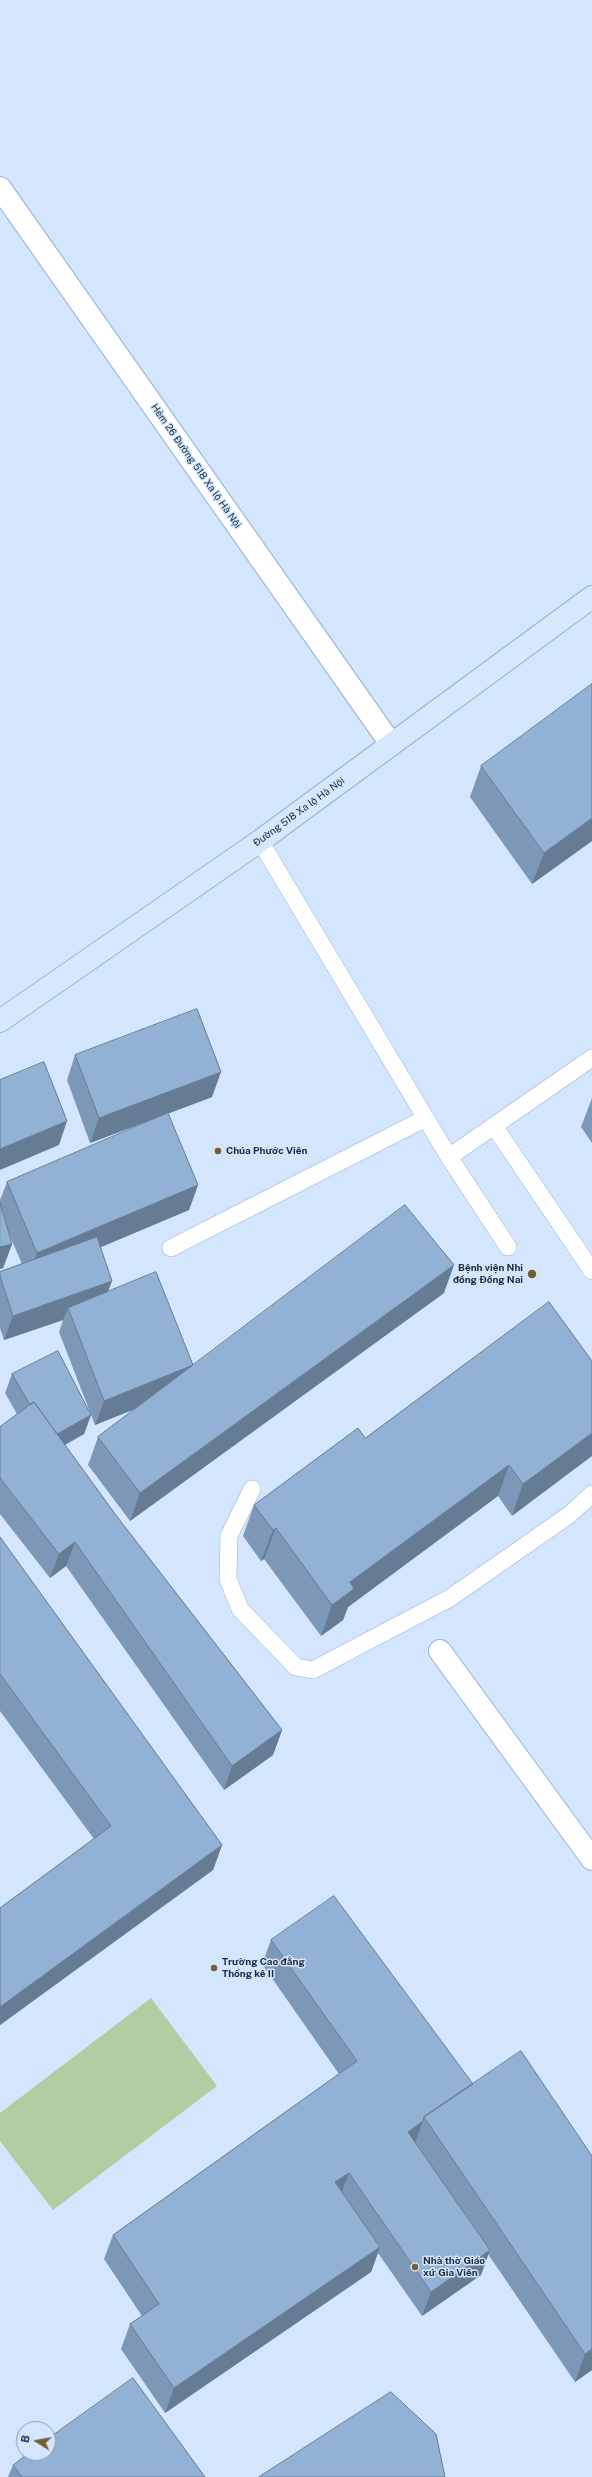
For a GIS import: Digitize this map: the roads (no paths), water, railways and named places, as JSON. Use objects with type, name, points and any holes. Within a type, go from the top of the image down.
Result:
[{"type":"street","name":"Hẻm 26 Đường 518 Xa lộ Hà Nội","points":[[0,188],[391,744]]},
{"type":"street","name":"Đường 518 Xa lộ Hà Nội","points":[[0,1021],[260,841],[592,596]]},
{"type":"street","points":[[440,1651],[592,1859]]},
{"type":"lane","points":[[260,841],[449,1157],[508,1247]]},
{"type":"lane","points":[[449,1157],[592,1058]]},
{"type":"lane","points":[[171,1248],[426,1118]]},
{"type":"lane","points":[[494,1126],[592,1271]]},
{"type":"lane","points":[[252,1489],[229,1536],[228,1579],[240,1609],[296,1667],[314,1670],[450,1598],[569,1515],[592,1494]]},
{"type":"place","name":"Chúa Phước Viên","points":[[218,1151]]},
{"type":"place","name":"Bệnh viện Nhi đồng Đồng Nai","points":[[532,1274]]},
{"type":"place","name":"Trường Cao đẳng Thống kê II","points":[[214,1968]]},
{"type":"place","name":"Nhà thờ Giáo xứ Gia Viên","points":[[415,2267]]}]
